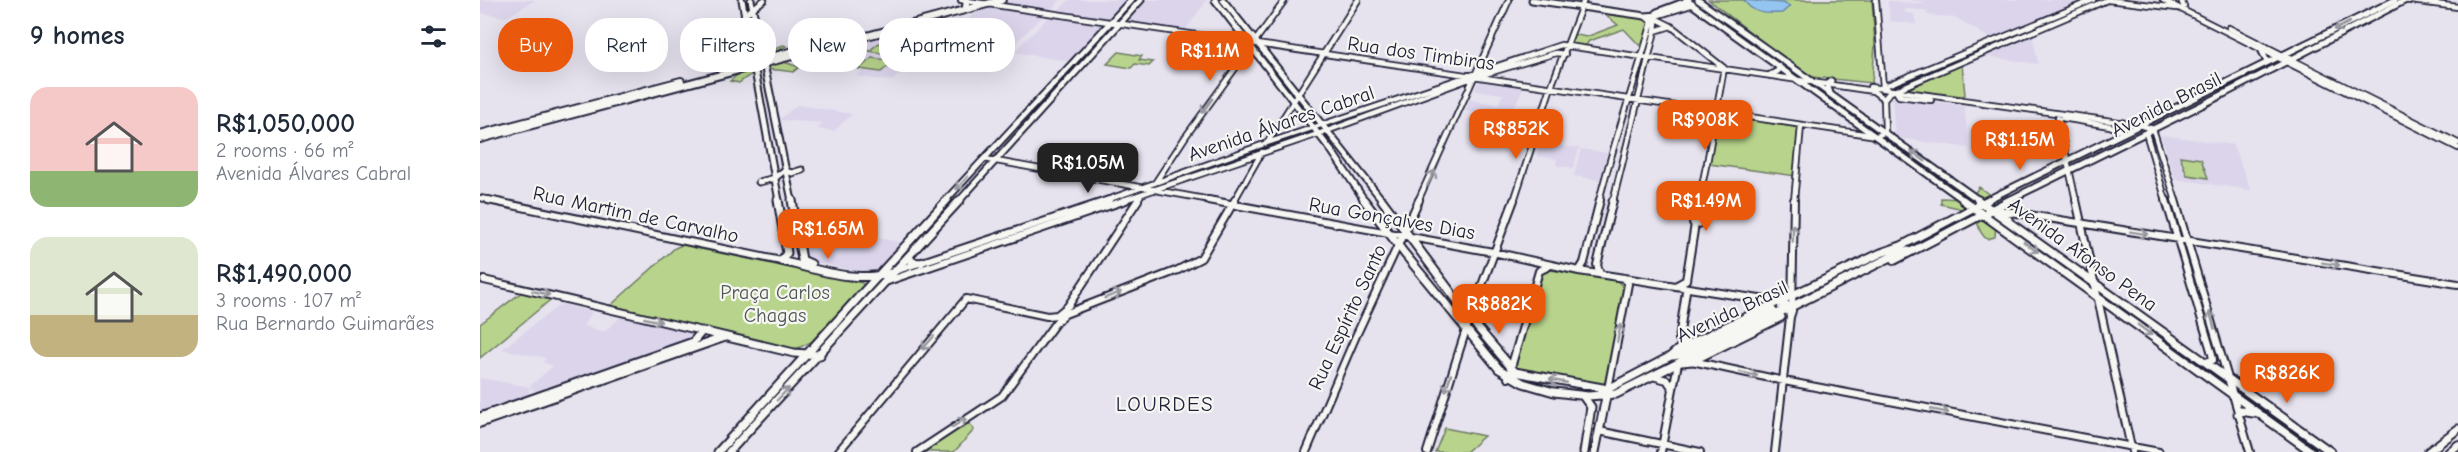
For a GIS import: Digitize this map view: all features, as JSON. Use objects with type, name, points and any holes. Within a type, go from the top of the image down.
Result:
[{"type":"main road","points":[[742,0],[745,18]]},
{"type":"main road","points":[[776,61],[1002,0]]},
{"type":"main road","points":[[718,452],[1131,0]]},
{"type":"main road","points":[[729,452],[820,355],[1141,0]]},
{"type":"main road","points":[[1215,0],[1325,128],[1511,367],[1521,374],[1607,392]]},
{"type":"main road","points":[[1223,0],[1390,235],[1508,378],[1526,385],[1583,396],[1607,392]]},
{"type":"main road","points":[[1532,0],[1583,3]]},
{"type":"main road","points":[[1558,0],[1647,15],[1663,14],[1688,1]]},
{"type":"main road","name":"Avenida Brasil","points":[[1678,363],[1692,361],[1983,202],[2395,0]]},
{"type":"main road","name":"Avenida Brasil","points":[[1607,392],[1618,393],[1789,307],[1802,292],[2068,174],[2405,0]]},
{"type":"main road","points":[[1647,15],[1688,1],[1699,1]]},
{"type":"main road","name":"Avenida Afonso Pena","points":[[1688,1],[1795,78],[1807,80],[1830,93],[2331,452]]},
{"type":"main road","name":"Avenida Afonso Pena","points":[[1699,1],[1807,80],[1877,136],[2256,414],[2312,452]]},
{"type":"main road","points":[[776,60],[965,2],[988,2]]},
{"type":"main road","points":[[2260,49],[2267,62]]},
{"type":"main road","points":[[1763,55],[1776,60],[1807,80]]},
{"type":"main road","points":[[1770,75],[1778,72],[1779,66]]},
{"type":"main road","points":[[480,134],[715,72]]},
{"type":"main road","points":[[480,139],[715,72]]},
{"type":"main road","points":[[756,72],[786,240],[787,253],[781,261]]},
{"type":"main road","points":[[765,72],[798,237],[786,240]]},
{"type":"main road","points":[[1829,82],[1830,93]]},
{"type":"main road","points":[[1290,112],[1301,111]]},
{"type":"main road","points":[[2166,122],[2172,128]]},
{"type":"main road","points":[[765,124],[775,123]]},
{"type":"main road","points":[[2067,162],[2082,167]]},
{"type":"main road","points":[[786,170],[792,173],[802,170]]},
{"type":"main road","points":[[759,182],[775,178],[786,170]]},
{"type":"main road","points":[[779,201],[791,198]]},
{"type":"main road","points":[[782,215],[794,212]]},
{"type":"main road","points":[[2008,220],[2006,214],[2013,212]]},
{"type":"main road","name":"Rua Martim de Carvalho","points":[[798,237],[803,262],[851,273],[856,278]]},
{"type":"main road","points":[[1395,254],[1404,253]]},
{"type":"main road","points":[[909,256],[912,262],[921,263]]},
{"type":"main road","name":"Rua Martim de Carvalho","points":[[781,261],[856,278],[875,278]]},
{"type":"main road","name":"Avenida Álvares Cabral","points":[[875,278],[894,272]]},
{"type":"main road","points":[[2083,274],[2092,273]]},
{"type":"main road","name":"Avenida Brasil","points":[[1607,392],[1688,345],[1789,307]]},
{"type":"main road","name":"Avenida Brasil","points":[[1671,356],[1684,354],[1789,307]]},
{"type":"main road","points":[[480,420],[693,342],[702,331],[806,354],[820,355]]},
{"type":"main road","points":[[480,420],[726,337]]},
{"type":"main road","points":[[1678,363],[1684,354]]},
{"type":"main road","points":[[1595,452],[1607,392]]},
{"type":"main road","points":[[1583,396],[1591,407],[1584,452]]},
{"type":"main road","points":[[2238,414],[2246,411],[2256,414]]},
{"type":"main road","points":[[747,433],[754,418],[752,414]]},
{"type":"main road","points":[[2427,452],[2458,429]]},
{"type":"main road","points":[[2450,452],[2458,445]]},
{"type":"street","points":[[744,15],[753,4],[764,0]]},
{"type":"street","points":[[1069,309],[1147,190],[1155,183],[1186,136],[1285,0]]},
{"type":"street","points":[[917,452],[1002,396],[1056,317],[1069,309],[1185,267],[1201,258],[1229,205],[1267,143],[1290,112],[1323,54],[1358,0]]},
{"type":"street","name":"Rua Espírito Santo","points":[[1306,452],[1405,229],[1454,127],[1509,0]]},
{"type":"street","points":[[1876,0],[1881,88]]},
{"type":"street","points":[[1877,136],[1885,132],[1884,99],[1891,92],[2093,0]]},
{"type":"street","points":[[1873,91],[2108,0],[2182,8]]},
{"type":"street","points":[[2163,0],[2234,33],[2458,148]]},
{"type":"street","points":[[2170,0],[2182,8]]},
{"type":"street","points":[[2181,0],[2182,8]]},
{"type":"street","points":[[2405,0],[2458,7]]},
{"type":"street","name":"Rua dos Timbiras","points":[[988,2],[1119,24],[1468,75],[1476,74],[1877,136]]},
{"type":"street","points":[[1427,452],[1470,317],[1536,141],[1551,87],[1583,3]]},
{"type":"street","points":[[1600,274],[1597,266],[1656,20],[1663,14]]},
{"type":"street","points":[[1647,15],[1671,26],[1724,68]]},
{"type":"street","points":[[1579,271],[1584,262],[1611,153],[1630,99],[1652,22],[1647,15]]},
{"type":"street","points":[[1655,31],[1671,26]]},
{"type":"street","points":[[2234,33],[2260,49],[2279,56]]},
{"type":"street","name":"Avenida Álvares Cabral","points":[[894,272],[1147,190],[1166,186],[1476,74],[1561,45],[1568,46]]},
{"type":"street","points":[[1568,46],[1807,80],[1881,88],[1891,92],[2110,126],[2124,133]]},
{"type":"street","name":"Avenida Álvares Cabral","points":[[1476,74],[1556,53],[1565,54]]},
{"type":"street","points":[[2288,61],[2458,143]]},
{"type":"street","points":[[1688,345],[1679,339],[1685,284],[1724,68]]},
{"type":"street","name":"Avenida Álvares Cabral","points":[[1325,128],[1468,75]]},
{"type":"street","points":[[1882,77],[1895,82]]},
{"type":"street","points":[[1829,82],[1873,91],[1884,99]]},
{"type":"street","points":[[1971,104],[2140,125],[2152,129],[2223,356],[2250,452]]},
{"type":"street","points":[[2373,113],[2375,107]]},
{"type":"street","points":[[2058,118],[2064,115]]},
{"type":"street","points":[[2058,118],[2068,174],[2131,449]]},
{"type":"street","points":[[1775,452],[1792,286],[1794,180],[1801,126]]},
{"type":"street","name":"Avenida Álvares Cabral","points":[[1155,183],[1267,143],[1316,131]]},
{"type":"street","points":[[2146,133],[2212,354],[2213,360],[2206,362]]},
{"type":"street","name":"Rua Gonçalves Dias","points":[[985,159],[1390,235],[1493,252],[1579,271],[1676,286],[1685,284],[1693,289],[1789,307]]},
{"type":"street","points":[[1155,183],[1166,186]]},
{"type":"street","name":"Avenida Álvares Cabral","points":[[885,282],[1147,190]]},
{"type":"street","name":"Rua Martim de Carvalho","points":[[480,198],[781,261]]},
{"type":"street","points":[[1992,209],[2458,284]]},
{"type":"street","points":[[1508,378],[1539,271],[1551,265]]},
{"type":"street","points":[[1607,392],[1628,284],[1624,278]]},
{"type":"street","points":[[481,279],[702,331]]},
{"type":"street","points":[[1792,286],[1802,292]]},
{"type":"street","points":[[838,452],[966,299],[1056,317]]},
{"type":"street","points":[[2212,354],[2223,356]]},
{"type":"street","points":[[1692,361],[2131,449],[2159,452]]},
{"type":"street","points":[[1661,452],[1678,363]]},
{"type":"street","points":[[1651,376],[1667,380],[1673,389]]},
{"type":"street","points":[[1599,431],[1700,452]]},
{"type":"shaded area","points":[[480,0],[535,0],[506,17],[480,13]]},
{"type":"shaded area","points":[[1008,0],[1061,0],[1048,12],[997,3]]},
{"type":"shaded area","points":[[1069,0],[1129,0],[1111,21],[1058,11]]},
{"type":"shaded area","points":[[1144,0],[1207,0],[1183,33],[1123,24]]},
{"type":"shaded area","points":[[1907,0],[2086,0],[1991,39],[1957,18],[1928,15],[1926,10],[1904,9],[1905,13],[1914,14],[1916,24],[1890,21],[1888,1],[1925,4],[1925,2]]},
{"type":"shaded area","points":[[988,5],[1044,15],[1015,43],[1015,18],[970,18],[981,7]]},
{"type":"shaded area","points":[[1051,15],[1107,24],[1073,62],[1015,51]]},
{"type":"shaded area","points":[[879,35],[879,72],[902,72],[892,81],[856,76],[861,72],[867,72],[867,44]]},
{"type":"shaded area","points":[[2031,37],[2038,64],[1984,56]]},
{"type":"shaded area","points":[[1481,82],[1523,88],[1511,114],[1515,115],[1513,120],[1534,123],[1530,134],[1481,126],[1488,115],[1465,111],[1470,100],[1498,104],[1503,94],[1475,90]]},
{"type":"shaded area","points":[[1895,96],[1964,106],[1969,148],[1900,138],[1895,134],[1892,98]]},
{"type":"shaded area","points":[[797,105],[852,114],[834,131],[818,129],[823,123],[779,120]]},
{"type":"shaded area","points":[[2161,135],[2233,145],[2251,190],[2175,179]]},
{"type":"shaded area","points":[[1541,143],[1579,148],[1573,168],[1556,165],[1557,159],[1537,156]]},
{"type":"shaded area","points":[[1581,149],[1607,153],[1600,180],[1574,176]]},
{"type":"shaded area","points":[[824,235],[860,242],[867,236],[903,243],[878,269],[866,273],[815,262],[806,257],[803,241]]},
{"type":"shaded area","points":[[561,304],[592,312],[583,326],[604,332],[624,314],[702,331],[700,336],[560,390],[536,392],[529,387],[553,366],[543,362],[546,358],[502,349]]},
{"type":"shaded area","points":[[480,378],[529,387],[529,394],[524,402],[480,417]]},
{"type":"green space","points":[[1709,0],[1872,0],[1875,46],[1872,83],[1813,77],[1803,73]]},
{"type":"green space","points":[[1598,9],[1651,19],[1643,49],[1624,29],[1589,41],[1584,48],[1568,46],[1573,34],[1586,37],[1618,25]]},
{"type":"green space","points":[[879,43],[879,53],[869,51]]},
{"type":"green space","points":[[783,45],[786,46],[776,53],[776,49]]},
{"type":"green space","points":[[1119,52],[1142,56],[1139,60],[1153,62],[1149,66],[1135,64],[1131,68],[1107,64]]},
{"type":"green space","points":[[776,57],[788,63],[788,71],[777,70]]},
{"type":"green space","points":[[872,58],[879,59],[879,72],[867,70],[867,62]]},
{"type":"green space","points":[[1962,65],[1965,95],[1908,89]]},
{"type":"green space","points":[[741,72],[757,72],[739,83],[730,81]]},
{"type":"green space","points":[[1715,115],[1801,128],[1796,176],[1709,164],[1707,162]]},
{"type":"green space","points":[[2180,156],[2201,159],[2208,178],[2187,175]]},
{"type":"green space","points":[[1979,187],[2002,204],[1993,208],[2017,226],[2008,231],[1996,223],[1995,237],[1987,239],[1970,212],[1941,204],[1941,198],[1964,199],[1973,195]]},
{"type":"green space","name":"Praça Carlos Chagas","points":[[682,245],[864,285],[811,342],[796,349],[610,306],[675,248]]},
{"type":"green space","points":[[1551,270],[1617,281],[1625,288],[1605,383],[1602,385],[1515,368],[1542,274]]},
{"type":"green space","points":[[522,292],[549,299],[549,301],[480,358],[480,324]]},
{"type":"green space","points":[[961,424],[970,424],[974,430],[954,452],[924,452]]},
{"type":"green space","points":[[1445,428],[1484,436],[1466,452],[1435,452]]},
{"type":"water","points":[[1744,0],[1783,3],[1790,6],[1782,13],[1765,13],[1751,8]]},
{"type":"district","name":"LOURDES","points":[[1165,404]]}]
